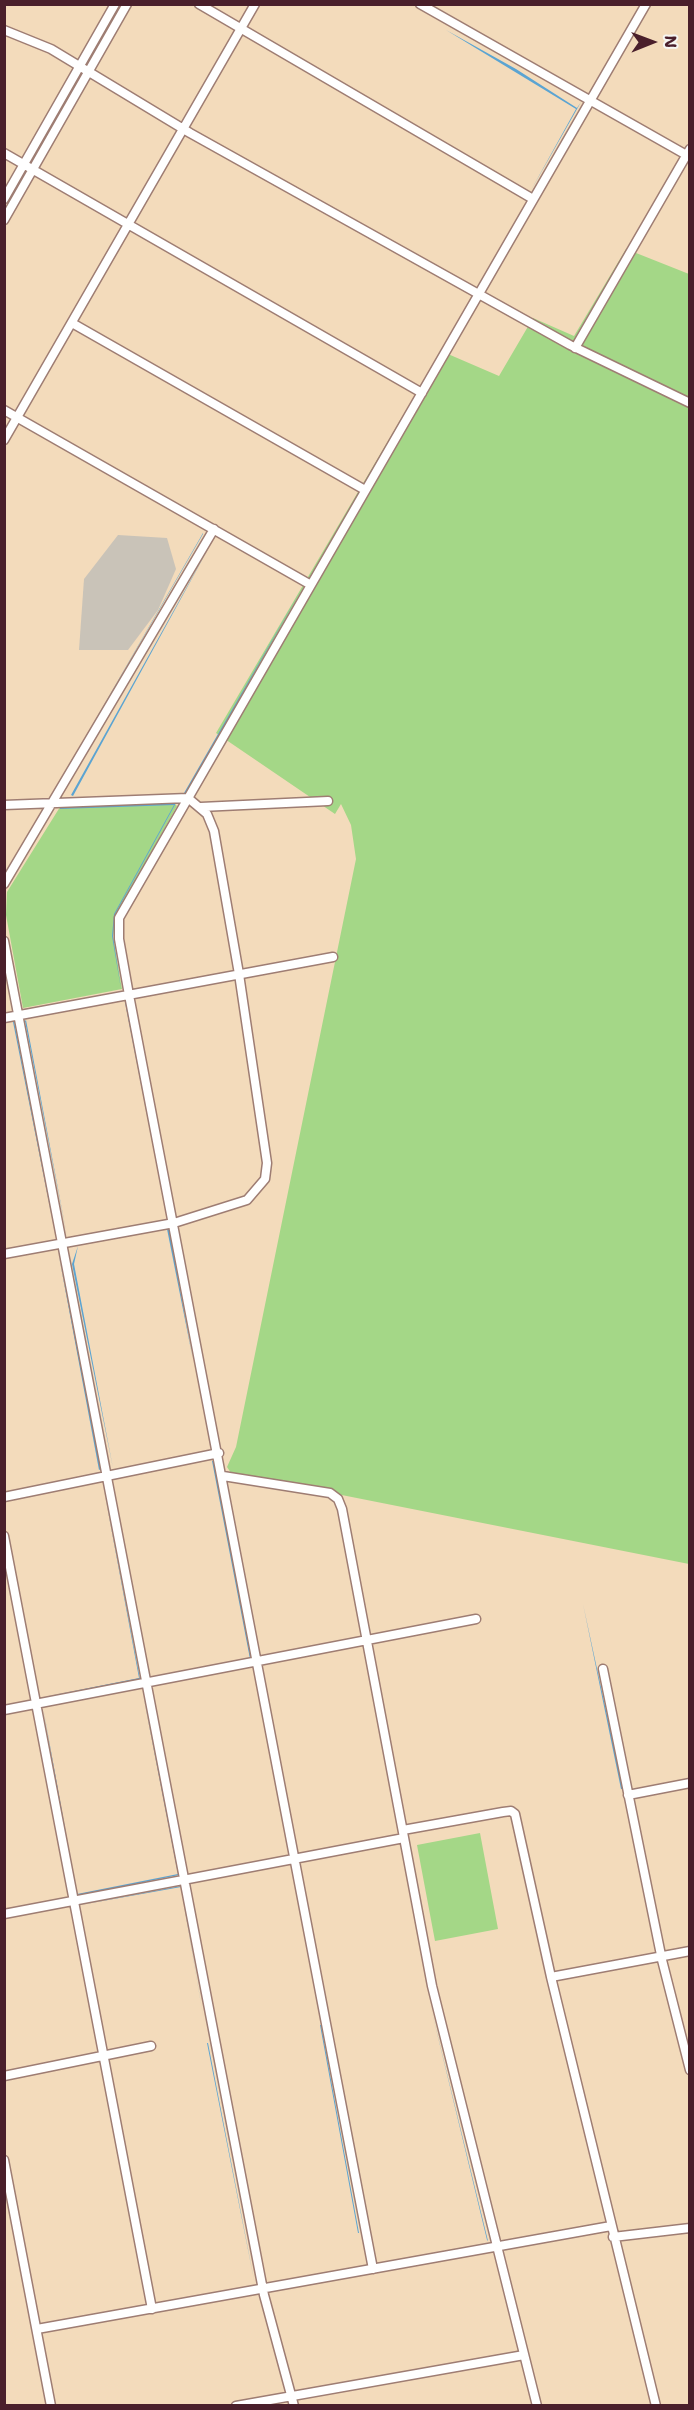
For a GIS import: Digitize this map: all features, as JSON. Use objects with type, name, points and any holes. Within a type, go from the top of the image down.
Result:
[{"type":"street","points":[[4,199],[116,4]]},
{"type":"street","points":[[4,220],[127,4]]},
{"type":"street","points":[[199,4],[534,199]]},
{"type":"street","points":[[4,440],[255,4]]},
{"type":"street","points":[[420,4],[590,102],[688,153],[575,348]]},
{"type":"street","points":[[373,2269],[219,1453],[129,995],[119,939],[118,918],[646,4]]},
{"type":"street","points":[[4,30],[51,49],[184,129],[575,348],[690,403]]},
{"type":"street","points":[[4,153],[422,393]]},
{"type":"street","points":[[72,323],[365,490]]},
{"type":"street","points":[[4,410],[311,585]]},
{"type":"street","points":[[4,884],[213,529]]},
{"type":"street","points":[[4,805],[188,798],[207,814],[214,831],[239,974],[267,1163],[265,1179],[247,1200],[174,1223],[4,1254]]},
{"type":"street","points":[[201,807],[328,801]]},
{"type":"street","points":[[4,941],[263,2289],[294,2406]]},
{"type":"street","points":[[4,1018],[333,957]]},
{"type":"street","points":[[4,1497],[219,1453]]},
{"type":"street","points":[[223,1476],[330,1493],[338,1499],[342,1509],[432,1986],[537,2406]]},
{"type":"street","points":[[4,1536],[152,2309]]},
{"type":"street","points":[[4,1710],[476,1619]]},
{"type":"street","points":[[603,1669],[661,1956],[690,2070]]},
{"type":"street","points":[[628,1795],[690,1784]]},
{"type":"street","points":[[4,1914],[295,1858],[503,1812],[511,1811],[515,1814],[551,1977],[656,2406]]},
{"type":"street","points":[[551,1977],[690,1951]]},
{"type":"street","points":[[4,2076],[151,2046]]},
{"type":"street","points":[[4,2160],[51,2406]]},
{"type":"street","points":[[37,2329],[611,2226]]},
{"type":"street","points":[[614,2237],[690,2228]]},
{"type":"street","points":[[236,2406],[524,2355]]},
{"type":"shaded area","points":[[118,535],[167,538],[176,569],[158,610],[128,650],[79,650],[84,579]]},
{"type":"green space","points":[[626,249],[689,274],[689,1564],[231,1473],[227,1467],[236,1447],[356,859],[351,825],[341,804],[335,814],[216,733],[441,351],[499,376],[533,318],[574,336]]},
{"type":"green space","points":[[174,803],[177,806],[116,915],[113,937],[122,989],[23,1008],[6,915],[7,892],[60,807]]},
{"type":"green space","points":[[480,1833],[498,1929],[435,1941],[417,1845]]},
{"type":"water","points":[[446,30],[516,69],[577,108],[581,102],[530,192],[576,109]]},
{"type":"water","points":[[203,533],[203,534],[52,795]]},
{"type":"water","points":[[213,540],[73,796],[71,795]]},
{"type":"water","points":[[302,588],[186,793],[184,793]]},
{"type":"water","points":[[176,803],[115,914],[113,936],[121,989],[112,936],[114,914],[174,805],[60,809],[60,807]]},
{"type":"water","points":[[126,1001],[168,1218],[125,1002]]},
{"type":"water","points":[[26,1020],[67,1236],[25,1021]]},
{"type":"water","points":[[14,1021],[56,1238],[13,1022]]},
{"type":"water","points":[[167,1229],[169,1229],[193,1360]]},
{"type":"water","points":[[78,1246],[74,1264],[113,1468],[72,1264]]},
{"type":"water","points":[[58,1251],[101,1469],[99,1470]]},
{"type":"water","points":[[212,1461],[214,1461],[251,1659],[250,1659]]},
{"type":"water","points":[[103,1484],[140,1679],[44,1697],[139,1678]]},
{"type":"water","points":[[583,1604],[623,1789],[621,1789]]},
{"type":"water","points":[[142,1689],[179,1875],[76,1896],[43,1707],[77,1894],[178,1874]]},
{"type":"water","points":[[181,1886],[206,2033],[181,1887],[80,1905]]},
{"type":"water","points":[[430,2004],[488,2241],[487,2240]]},
{"type":"water","points":[[321,2025],[359,2233],[358,2233]]},
{"type":"water","points":[[207,2043],[208,2043],[255,2285]]}]
